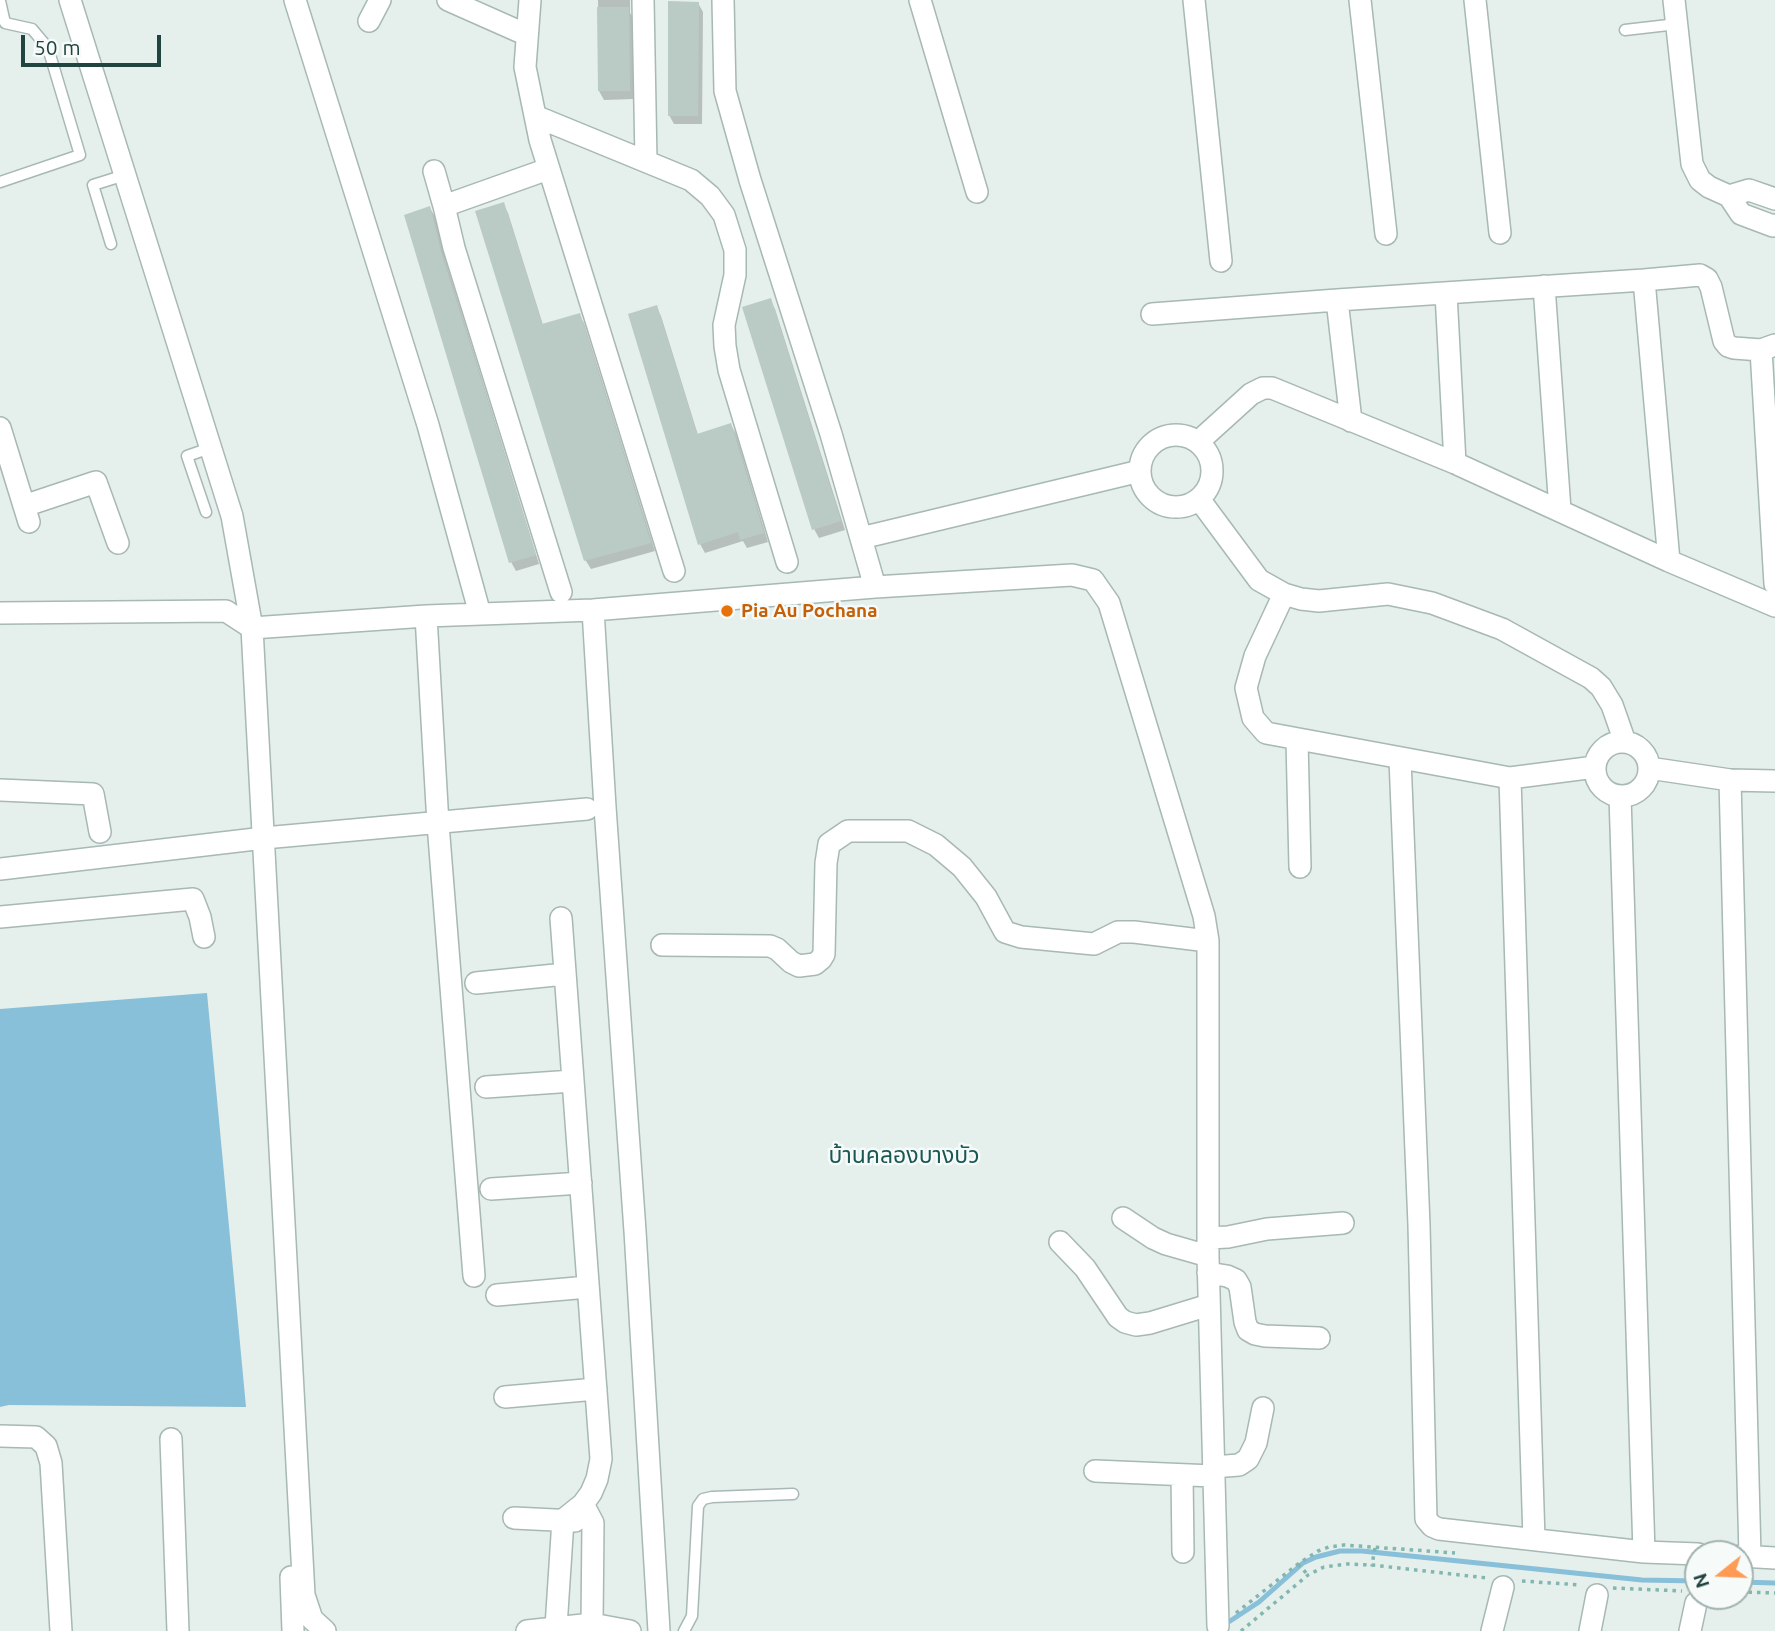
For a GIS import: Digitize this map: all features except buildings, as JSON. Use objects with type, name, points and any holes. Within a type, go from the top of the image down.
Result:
[{"type":"street","points":[[70,0],[232,516],[252,628],[304,1595],[312,1619],[325,1631]]},
{"type":"street","points":[[295,0],[428,425],[480,614]]},
{"type":"street","points":[[369,21],[380,0]]},
{"type":"street","points":[[448,0],[527,35]]},
{"type":"street","points":[[530,0],[525,67],[548,169],[674,571]]},
{"type":"street","points":[[643,0],[646,162]]},
{"type":"street","points":[[723,0],[724,91],[831,434],[875,587]]},
{"type":"street","points":[[920,0],[977,192]]},
{"type":"street","points":[[1194,0],[1221,261]]},
{"type":"street","points":[[1360,0],[1386,234]]},
{"type":"street","points":[[1475,0],[1500,233]]},
{"type":"street","points":[[1674,0],[1692,164],[1700,180],[1729,196],[1741,214],[1775,225]]},
{"type":"street","points":[[535,116],[691,180],[710,196],[724,215],[735,250],[735,275],[724,325],[729,370],[787,562]]},
{"type":"street","points":[[444,205],[548,169]]},
{"type":"street","points":[[434,171],[458,261],[561,593]]},
{"type":"street","points":[[1729,196],[1749,190],[1775,199]]},
{"type":"street","points":[[1152,314],[1700,275],[1707,279],[1711,287],[1724,341],[1728,346],[1768,348],[1775,584]]},
{"type":"street","points":[[1644,280],[1669,561]]},
{"type":"street","points":[[1544,286],[1560,510]]},
{"type":"street","points":[[1446,293],[1455,463]]},
{"type":"street","points":[[1337,300],[1351,421]]},
{"type":"street","points":[[1198,442],[1251,394],[1263,388],[1272,388],[1455,463],[1669,561],[1775,606]]},
{"type":"street","points":[[0,428],[26,514],[96,482],[118,543]]},
{"type":"street","points":[[1176,435],[1198,442],[1205,450],[1212,470],[1211,481],[1199,499],[1178,507],[1166,506],[1147,493],[1140,471],[1141,460],[1154,441],[1176,435]]},
{"type":"street","points":[[861,538],[1140,471]]},
{"type":"street","points":[[1199,499],[1259,580],[1284,594],[1319,601],[1388,594],[1432,603],[1502,629],[1591,678],[1601,687],[1612,705],[1625,742]]},
{"type":"street","points":[[0,613],[226,611],[252,628],[426,616],[593,610],[875,587],[1072,575],[1093,580],[1109,603],[1204,916],[1208,941],[1208,1256],[1218,1626]]},
{"type":"street","points":[[1284,594],[1255,656],[1246,688],[1253,718],[1266,733],[1510,778],[1595,767]]},
{"type":"street","points":[[593,610],[659,1631]]},
{"type":"street","points":[[426,616],[438,824],[474,1276]]},
{"type":"street","points":[[1297,740],[1300,867]]},
{"type":"street","points":[[1625,742],[1642,751],[1649,768],[1647,779],[1640,789],[1631,795],[1620,796],[1610,793],[1602,786],[1595,767],[1605,748],[1614,743],[1625,742]]},
{"type":"street","points":[[1400,759],[1419,1225],[1426,1519],[1432,1526],[1439,1528],[1644,1552],[1684,1553]]},
{"type":"street","points":[[1649,768],[1730,780],[1775,781]]},
{"type":"street","points":[[1510,778],[1534,1539]]},
{"type":"street","points":[[1730,780],[1745,1540]]},
{"type":"street","points":[[0,790],[93,794],[100,832]]},
{"type":"street","points":[[1620,796],[1644,1552]]},
{"type":"street","points":[[0,869],[264,838],[587,809]]},
{"type":"street","points":[[662,945],[770,946],[799,966],[815,964],[824,954],[826,863],[829,844],[848,831],[908,831],[936,845],[962,867],[986,897],[1005,932],[1021,937],[1094,944],[1118,932],[1133,932],[1208,941]]},
{"type":"street","points":[[0,918],[193,899],[204,937]]},
{"type":"street","points":[[561,918],[601,1459],[588,1514],[592,1624]]},
{"type":"street","points":[[475,983],[565,974]]},
{"type":"street","points":[[486,1087],[573,1081]]},
{"type":"street","points":[[491,1189],[581,1183]]},
{"type":"street","points":[[1123,1218],[1166,1244],[1208,1256],[1227,1276],[1236,1280],[1240,1286],[1248,1330],[1265,1336],[1319,1338]]},
{"type":"street","points":[[1208,1256],[1228,1237],[1240,1234],[1267,1229],[1343,1223]]},
{"type":"street","points":[[1060,1241],[1086,1268],[1118,1317],[1125,1322],[1136,1325],[1150,1323],[1209,1305]]},
{"type":"street","points":[[497,1295],[588,1287]]},
{"type":"street","points":[[505,1397],[596,1389]]},
{"type":"street","points":[[1095,1471],[1182,1475],[1213,1472],[1238,1465],[1248,1459],[1256,1443],[1263,1408]]},
{"type":"street","points":[[0,1436],[36,1437],[46,1446],[51,1462],[61,1631]]},
{"type":"street","points":[[170,1439],[178,1631]]},
{"type":"street","points":[[286,1443],[293,1631]]},
{"type":"street","points":[[1182,1475],[1183,1552]]},
{"type":"street","points":[[514,1517],[564,1520],[588,1514]]},
{"type":"street","points":[[556,1627],[564,1520]]},
{"type":"street","points":[[1754,1557],[1775,1558]]},
{"type":"street","points":[[1492,1631],[1507,1582]]},
{"type":"street","points":[[1590,1631],[1596,1589]]},
{"type":"street","points":[[1690,1631],[1691,1610]]},
{"type":"street","points":[[527,1631],[592,1624],[630,1631]]},
{"type":"lane","points":[[0,1],[3,24],[32,29],[48,48],[80,155],[0,181]]},
{"type":"lane","points":[[1625,30],[1677,24]]},
{"type":"lane","points":[[111,244],[93,185],[125,175]]},
{"type":"lane","points":[[206,512],[187,456],[210,448]]},
{"type":"lane","points":[[684,1631],[692,1616],[698,1506],[703,1499],[793,1494]]},
{"type":"path","points":[[1218,1626],[1298,1564],[1329,1547],[1344,1545],[1457,1553]]},
{"type":"path","points":[[1372,1565],[1375,1547]]},
{"type":"path","points":[[1298,1564],[1308,1575]]},
{"type":"path","points":[[1241,1631],[1308,1575],[1324,1567],[1347,1564],[1507,1582],[1642,1590],[1684,1596]]},
{"type":"path","points":[[1754,1592],[1775,1593]]},
{"type":"water","points":[[207,993],[246,1407],[0,1407],[0,1009]]},
{"type":"waterway","points":[[1224,1625],[1259,1602],[1303,1563],[1340,1551],[1362,1551],[1642,1580],[1684,1581]]},
{"type":"waterway","points":[[1754,1582],[1775,1583]]},
{"type":"place","name":"Pia Au Pochana","points":[[727,611]]},
{"type":"district","name":"บ้านคลองบางบัว","points":[[904,1155]]}]
